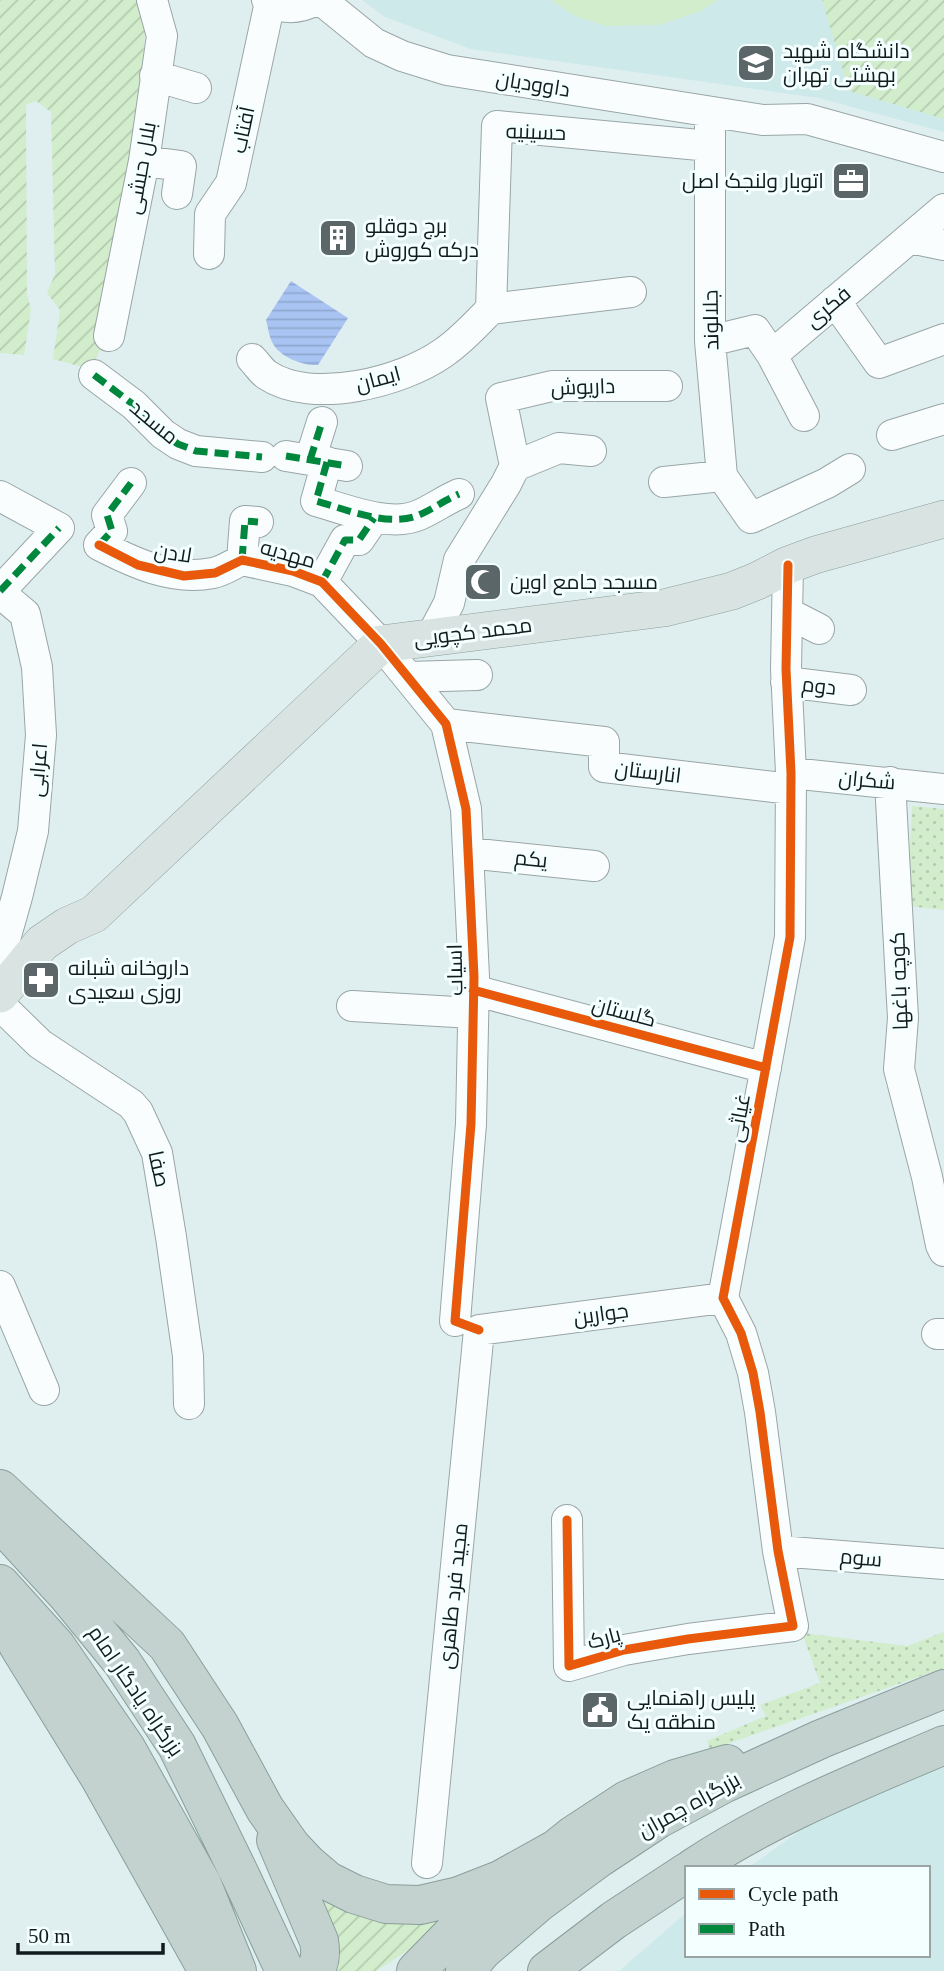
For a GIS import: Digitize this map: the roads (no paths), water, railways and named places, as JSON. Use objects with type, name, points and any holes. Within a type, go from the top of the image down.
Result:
[{"type":"highway","points":[[0,1466],[102,1556],[107,1590]]},
{"type":"highway","points":[[0,1489],[167,1645],[220,1726],[265,1809],[290,1846],[328,1881],[354,1895],[386,1904],[420,1905],[459,1896],[500,1880],[554,1850]]},
{"type":"highway","name":"بزرگراه یادگار امام","points":[[0,1522],[68,1596],[122,1662],[177,1746],[285,1971]]},
{"type":"highway","points":[[1,1585],[18,1645],[100,1778],[208,1971]]},
{"type":"highway","name":"بزرگراه یادگار امام","points":[[1,1585],[55,1646],[126,1748],[202,1884],[237,1971]]},
{"type":"highway","name":"بزرگراه چمران","points":[[465,1971],[483,1950],[538,1903],[658,1819],[725,1783],[821,1739],[944,1689]]},
{"type":"highway","points":[[416,1971],[458,1928],[554,1850],[627,1800],[675,1779],[821,1739]]},
{"type":"highway","points":[[696,1866],[724,1847],[817,1799],[944,1745]]},
{"type":"highway","points":[[265,1809],[283,1860],[319,1941],[321,1953],[315,1971]]},
{"type":"highway","points":[[547,1971],[614,1920],[685,1873]]},
{"type":"highway","points":[[570,1971],[614,1920]]},
{"type":"main road","name":"محمد کچویی","points":[[382,644],[431,637],[578,626],[664,608],[745,586],[815,555],[944,519]]},
{"type":"main road","points":[[0,994],[42,943],[67,926],[94,914],[382,644]]},
{"type":"street","name":"بلال حبشی","points":[[108,336],[144,161],[162,36],[152,0]]},
{"type":"street","points":[[268,1],[282,8],[304,6],[319,0]]},
{"type":"street","name":"داوودیان","points":[[319,0],[374,43],[402,57],[447,70],[763,120],[807,119],[944,157]]},
{"type":"street","name":"آفتاب","points":[[209,254],[210,214],[232,183],[268,1]]},
{"type":"street","points":[[155,76],[196,88]]},
{"type":"street","name":"جلالوند","points":[[710,112],[710,341],[722,476],[751,518],[827,483],[850,469]]},
{"type":"street","name":"داوودیان","points":[[763,120],[802,138],[944,178]]},
{"type":"street","name":"حسینیه","points":[[491,309],[497,126],[710,146]]},
{"type":"street","points":[[144,161],[181,166],[177,194]]},
{"type":"street","name":"فکری","points":[[772,355],[944,209]]},
{"type":"street","points":[[910,238],[944,245]]},
{"type":"street","points":[[491,309],[631,292]]},
{"type":"street","points":[[835,301],[879,363],[944,339]]},
{"type":"street","name":"ایمان","points":[[252,359],[268,375],[290,385],[330,389],[367,385],[396,376],[442,355],[491,309]]},
{"type":"street","points":[[710,341],[755,330],[772,355],[804,416]]},
{"type":"street","name":"مسجد","points":[[94,375],[134,405],[163,434],[178,444],[196,451],[306,460]]},
{"type":"street","name":"داریوش","points":[[514,466],[501,398],[552,386],[667,386]]},
{"type":"street","points":[[892,435],[944,419]]},
{"type":"street","points":[[322,422],[306,460],[316,501],[374,518],[399,519],[418,516],[459,494]]},
{"type":"street","points":[[431,637],[449,603],[459,560],[514,466],[559,449],[591,451]]},
{"type":"street","points":[[664,482],[722,476]]},
{"type":"street","name":"لادن","points":[[131,483],[107,514],[112,531],[99,545],[138,565],[184,576],[215,573],[242,560]]},
{"type":"street","points":[[0,496],[60,528],[0,592]]},
{"type":"street","points":[[322,582],[345,540],[359,540],[374,518]]},
{"type":"street","points":[[242,560],[245,521],[258,522]]},
{"type":"street","name":"مهدیه","points":[[242,560],[293,571],[322,582],[382,644]]},
{"type":"street","name":"غیاثی","points":[[723,1298],[790,937],[791,781],[786,682],[789,565]]},
{"type":"street","name":"اعرابی","points":[[0,592],[25,614],[37,667],[41,735],[33,831],[9,897],[0,957]]},
{"type":"street","points":[[788,614],[820,629]]},
{"type":"street","name":"اسیاب","points":[[382,644],[446,724],[466,808],[473,1002],[467,1326]]},
{"type":"street","points":[[408,677],[477,675]]},
{"type":"street","name":"دوم","points":[[786,682],[851,690]]},
{"type":"street","name":"انارستان","points":[[446,724],[604,742],[604,767],[791,781]]},
{"type":"street","name":"شکران","points":[[791,781],[890,782],[944,789]]},
{"type":"street","name":"کوچه باغها","points":[[890,782],[903,1018],[899,1069],[935,1178],[941,1245],[944,1251]]},
{"type":"street","name":"یکم","points":[[468,853],[594,866]]},
{"type":"street","name":"گلستان","points":[[352,1006],[473,1002],[766,1068]]},
{"type":"street","name":"صفا","points":[[0,1005],[40,1044],[131,1104],[155,1145],[188,1356],[189,1404]]},
{"type":"street","points":[[0,1286],[44,1390]]},
{"type":"street","points":[[723,1298],[741,1333],[753,1373],[778,1550]]},
{"type":"street","name":"جوارین","points":[[467,1326],[723,1298]]},
{"type":"street","name":"مجید فرد طاهری","points":[[427,1863],[467,1326]]},
{"type":"street","name":"پارک","points":[[567,1520],[569,1666],[624,1650],[793,1626],[778,1550]]},
{"type":"street","name":"سوم","points":[[778,1550],[944,1564]]},
{"type":"water","points":[[291,281],[348,318],[318,365],[299,362],[286,356],[275,347],[270,337],[266,320]]},
{"type":"place","name":"دانشگاه شهید بهشتی تهران","points":[[756,63]]},
{"type":"place","name":"اتوبار ولنجک اصل","points":[[851,181]]},
{"type":"place","name":"برج دوقلو درکه کوروش","points":[[338,238]]},
{"type":"place","name":"مسجد جامع اوین","points":[[483,582]]},
{"type":"place","name":"داروخانه شبانه روزی سعیدی","points":[[41,980]]},
{"type":"place","name":"پلیس راهنمایی منطقه یک","points":[[600,1710]]}]
